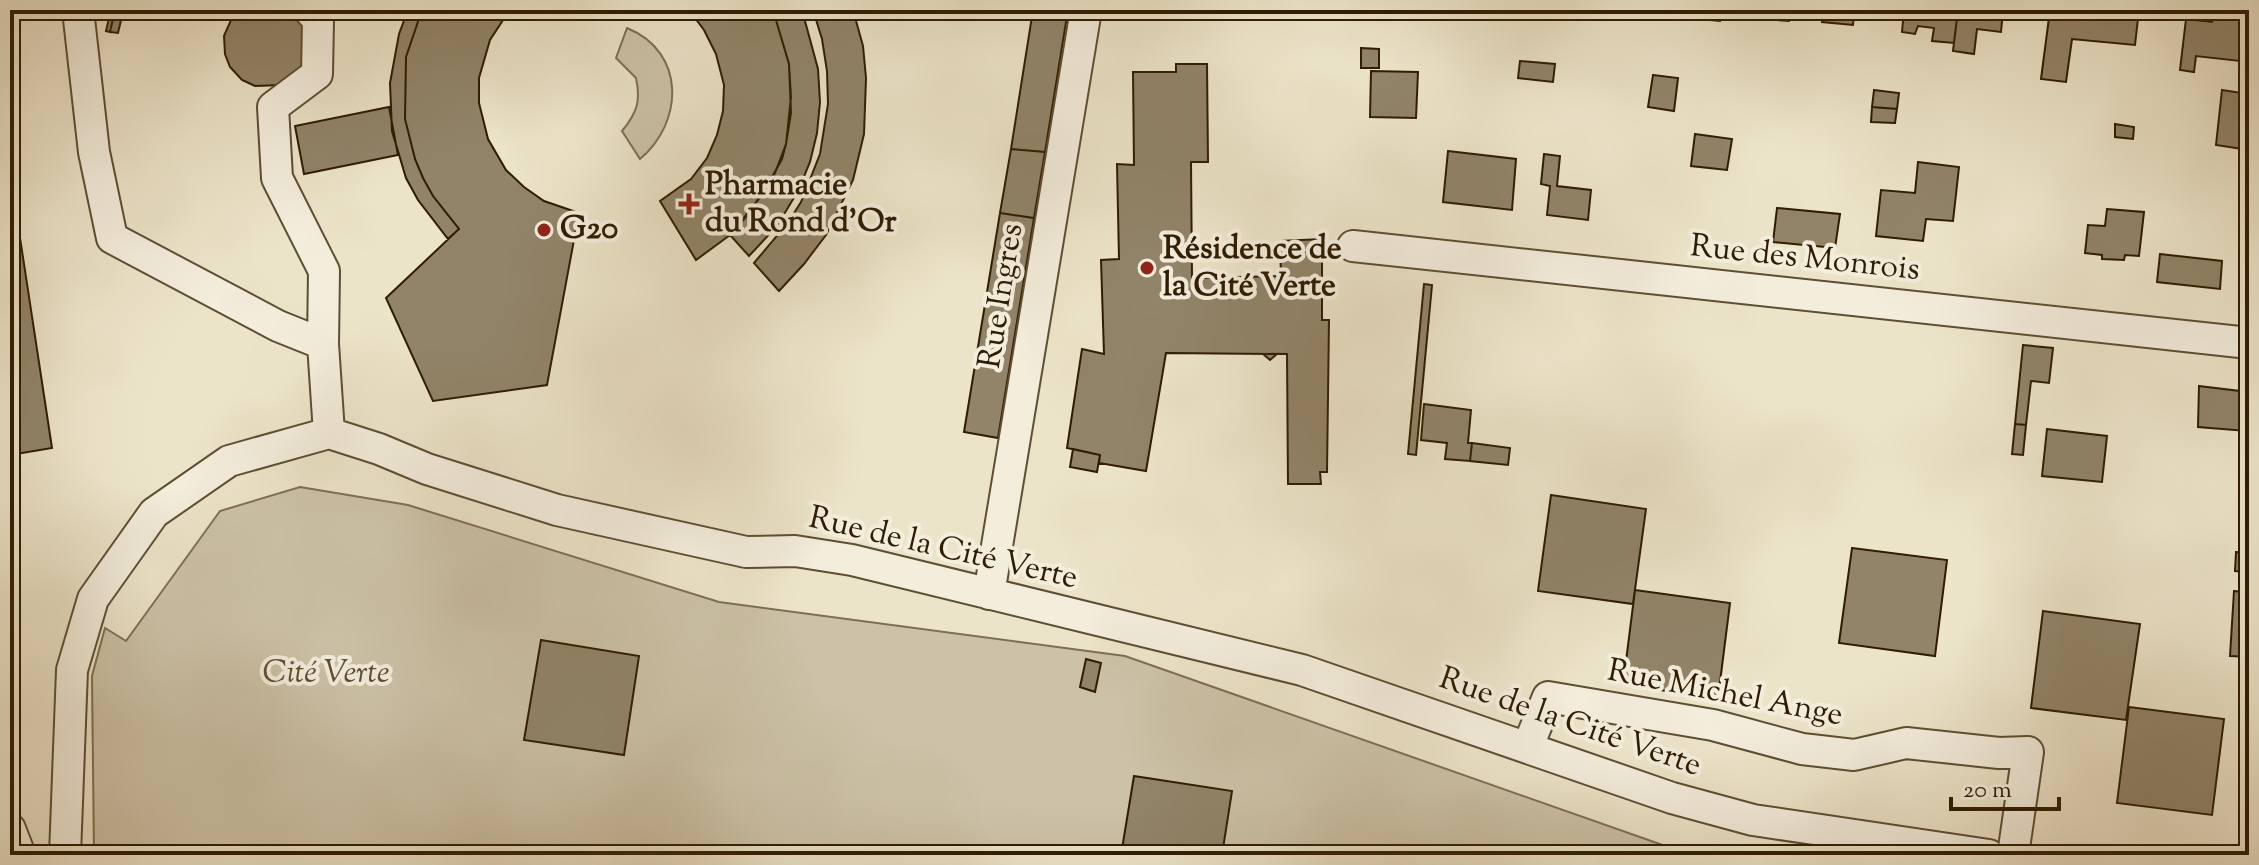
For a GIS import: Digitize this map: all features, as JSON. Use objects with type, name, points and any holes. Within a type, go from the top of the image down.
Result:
[{"type":"street","points":[[78,10],[94,152],[112,238],[278,326],[323,344]]},
{"type":"street","points":[[65,855],[72,670],[93,599],[154,513],[229,461],[329,433],[323,344],[324,271],[277,178],[273,107],[317,74],[318,20],[309,10]]},
{"type":"street","name":"Rue Ingres","points":[[989,594],[1086,10]]},
{"type":"street","name":"Rue des Monrois","points":[[1353,246],[2249,343]]},
{"type":"street","name":"Rue de la Cité Verte","points":[[329,433],[427,469],[557,510],[746,552],[795,551],[852,560],[1302,670],[1672,798],[1753,820],[1989,855]]},
{"type":"street","name":"Rue Michel Ange","points":[[1528,746],[1548,697],[1713,725],[1802,749],[1854,755],[1906,743],[1999,753],[2028,752],[2013,855]]},
{"type":"street","points":[[10,829],[20,855]]},
{"type":"green space","points":[[627,28],[646,39],[660,53],[669,70],[672,89],[671,108],[665,126],[640,159],[622,131],[638,100],[636,78],[616,58]]},
{"type":"green space","name":"Cité Verte","points":[[300,487],[408,505],[719,602],[1125,656],[1691,855],[94,855],[92,676],[105,628],[126,641],[220,511]]},
{"type":"building","points":[[241,10],[294,10],[304,21],[304,66],[281,85],[255,86],[242,80],[230,67],[225,54],[224,36],[231,20]]},
{"type":"building","points":[[408,10],[422,10],[406,57],[405,119],[423,178],[459,229],[448,239],[418,200],[406,178],[392,131],[390,83],[399,34]]},
{"type":"building","points":[[422,10],[495,10],[505,17],[490,40],[479,78],[479,103],[488,139],[506,170],[524,187],[544,201],[579,213],[547,385],[433,401],[386,298],[459,229],[423,178],[405,119],[406,57]]},
{"type":"building","points":[[689,10],[773,10],[789,64],[791,97],[782,159],[762,195],[730,235],[696,260],[660,201],[691,179],[707,158],[723,111],[724,85],[716,54]]},
{"type":"building","points":[[773,10],[802,10],[818,69],[820,102],[817,133],[798,191],[777,226],[749,256],[730,235],[747,216],[775,173],[786,144],[791,113],[789,64]]},
{"type":"building","points":[[813,10],[853,10],[863,46],[866,78],[864,134],[853,180],[826,235],[779,291],[754,263],[801,202],[820,154],[828,104],[827,71]]},
{"type":"building","points":[[1033,10],[1068,10],[1045,152],[1011,149]]},
{"type":"building","points":[[1667,10],[1722,10],[1720,21],[1667,16]]},
{"type":"building","points":[[1734,10],[1791,10],[1789,21],[1734,17]]},
{"type":"building","points":[[1824,10],[1871,10],[1870,16],[1854,15],[1853,25],[1822,22]]},
{"type":"building","points":[[1904,10],[1958,10],[1954,43],[1932,41],[1934,28],[1918,26],[1915,34],[1902,32]]},
{"type":"building","points":[[1958,10],[2003,10],[2001,32],[1977,29],[1974,54],[1953,51]]},
{"type":"building","points":[[2050,10],[2139,10],[2135,45],[2072,39],[2066,82],[2041,79]]},
{"type":"building","points":[[2213,10],[2234,12],[2233,16],[2249,18],[2249,62],[2196,56],[2194,72],[2180,70],[2186,19],[2212,22]]},
{"type":"building","points":[[110,14],[114,14],[110,32],[106,31]]},
{"type":"building","points":[[114,14],[122,16],[118,33],[110,32]]},
{"type":"building","points":[[1361,48],[1379,49],[1379,68],[1361,68]]},
{"type":"building","points":[[1520,61],[1555,64],[1553,82],[1518,78]]},
{"type":"building","name":"Résidence de la Cité Verte","points":[[1176,64],[1207,64],[1208,162],[1191,162],[1192,278],[1281,276],[1280,241],[1322,239],[1322,320],[1329,320],[1327,472],[1320,472],[1321,484],[1288,484],[1287,354],[1166,353],[1146,471],[1099,463],[1100,455],[1067,448],[1082,349],[1104,354],[1101,260],[1119,259],[1117,164],[1134,165],[1133,72],[1176,72]]},
{"type":"building","points":[[1371,71],[1418,72],[1416,118],[1370,117]]},
{"type":"building","points":[[1653,75],[1678,78],[1674,111],[1648,107]]},
{"type":"building","points":[[1874,90],[1899,93],[1897,109],[1872,107]]},
{"type":"building","points":[[2222,90],[2249,94],[2249,150],[2216,145]]},
{"type":"building","points":[[389,107],[398,155],[304,174],[295,126]]},
{"type":"building","points":[[1872,107],[1897,109],[1895,123],[1871,122]]},
{"type":"building","points":[[2115,124],[2134,127],[2133,139],[2115,137]]},
{"type":"building","points":[[1695,134],[1732,139],[1727,170],[1691,166]]},
{"type":"building","points":[[1011,149],[1045,152],[1034,218],[1000,213]]},
{"type":"building","points":[[1448,151],[1516,159],[1512,210],[1443,202]]},
{"type":"building","points":[[1544,154],[1560,156],[1557,186],[1591,190],[1588,220],[1547,215],[1550,186],[1541,184]]},
{"type":"building","points":[[1918,162],[1959,167],[1953,221],[1926,219],[1923,241],[1876,236],[1881,190],[1915,193]]},
{"type":"building","points":[[10,172],[52,448],[10,455]]},
{"type":"building","points":[[1777,208],[1840,214],[1835,248],[1773,242]]},
{"type":"building","points":[[2107,209],[2144,212],[2139,256],[2125,255],[2124,260],[2102,259],[2102,255],[2085,253],[2088,225],[2105,226]]},
{"type":"building","points":[[1000,213],[1034,218],[998,438],[964,432]]},
{"type":"building","points":[[2249,240],[2249,279],[2246,278]]},
{"type":"building","points":[[2160,254],[2222,261],[2220,289],[2157,282]]},
{"type":"building","points":[[1424,284],[1432,285],[1416,455],[1408,454]]},
{"type":"building","points":[[2023,345],[2053,348],[2049,383],[2031,381],[2026,425],[2015,424]]},
{"type":"building","points":[[1263,354],[1277,354],[1270,360]]},
{"type":"building","points":[[2199,386],[2248,392],[2247,431],[2198,427]]},
{"type":"building","points":[[1424,404],[1471,410],[1470,461],[1445,459],[1447,443],[1421,440]]},
{"type":"building","points":[[2015,424],[2026,425],[2023,455],[2012,454]]},
{"type":"building","points":[[2047,429],[2107,436],[2102,482],[2042,476]]},
{"type":"building","points":[[1472,443],[1510,448],[1508,465],[1470,461]]},
{"type":"building","points":[[1073,449],[1100,455],[1097,472],[1070,467]]},
{"type":"building","points":[[1551,495],[1646,509],[1633,604],[1538,591]]},
{"type":"building","points":[[1852,548],[1947,560],[1935,656],[1839,643]]},
{"type":"building","points":[[2236,552],[2249,553],[2249,572],[2235,571]]},
{"type":"building","points":[[1635,590],[1730,603],[1718,698],[1623,685]]},
{"type":"building","points":[[2234,591],[2243,592],[2243,598],[2249,598],[2249,657],[2230,656]]},
{"type":"building","points":[[2043,611],[2140,624],[2126,720],[2031,708]]},
{"type":"building","points":[[541,640],[639,656],[624,755],[524,740]]},
{"type":"building","points":[[1086,659],[1101,663],[1095,692],[1080,687]]},
{"type":"building","points":[[2129,707],[2224,719],[2212,815],[2117,803]]},
{"type":"building","points":[[1134,776],[1232,791],[1222,855],[1121,855]]},
{"type":"place","name":"Pharmacie du Rond d'Or","points":[[689,204]]},
{"type":"place","name":"G20","points":[[544,230]]},
{"type":"place","name":"Résidence de la Cité Verte","points":[[1147,268]]}]
